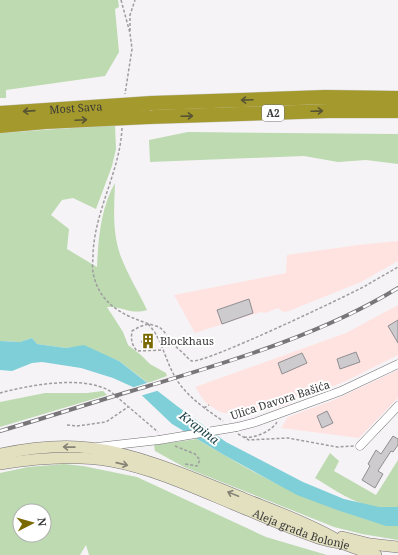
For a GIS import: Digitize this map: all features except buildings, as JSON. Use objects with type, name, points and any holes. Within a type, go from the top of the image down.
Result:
[{"type":"highway","name":"Most Sava","points":[[0,113],[152,103],[325,98],[398,98]]},
{"type":"highway","name":"Most Sava","points":[[0,126],[45,122],[148,117],[328,111],[398,111]]},
{"type":"main road","name":"Aleja grada Bolonje","points":[[0,454],[48,447],[91,448],[118,453],[172,470],[320,534],[376,555]]},
{"type":"main road","name":"Aleja grada Bolonje","points":[[0,464],[47,458],[89,458],[145,469],[171,478],[290,528],[320,534]]},
{"type":"main road","points":[[320,534],[370,544],[398,547]]},
{"type":"main road","points":[[320,534],[351,555]]},
{"type":"street","name":"Ulica Davora Bašića","points":[[91,448],[237,427],[276,415],[341,391],[398,364]]},
{"type":"street","points":[[360,446],[398,406]]},
{"type":"path","points":[[121,0],[130,33]]},
{"type":"path","points":[[125,97],[132,55],[130,15],[135,0]]},
{"type":"path","points":[[122,126],[122,140],[117,164],[104,200],[94,240],[93,271],[97,286],[105,299],[114,309],[148,324],[158,326],[163,330],[173,344],[191,360],[197,361],[214,355],[366,286],[398,267]]},
{"type":"path","points":[[148,324],[132,331],[131,340],[133,346],[137,351],[163,350]]},
{"type":"path","points":[[148,324],[155,332],[173,373]]},
{"type":"path","points":[[0,393],[19,388],[72,382],[102,386],[151,425],[157,439]]},
{"type":"path","points":[[204,408],[209,405]]},
{"type":"path","points":[[67,426],[106,422],[128,407]]},
{"type":"path","points":[[242,437],[250,438],[272,428],[277,422],[276,415]]},
{"type":"path","points":[[172,444],[195,454],[200,460],[197,466],[183,464]]},
{"type":"shaded area","points":[[398,241],[398,261],[361,282],[289,311],[283,312],[278,308],[195,333],[174,295],[286,273],[287,255]]},
{"type":"shaded area","points":[[398,305],[398,355],[346,381],[286,405],[261,412],[238,415],[220,412],[209,405],[205,402],[195,387],[346,333]]},
{"type":"shaded area","points":[[398,370],[398,398],[359,438],[281,428],[288,417],[334,400]]},
{"type":"green space","points":[[0,0],[118,0],[119,7],[115,9],[119,52],[105,76],[6,90],[6,98],[0,98]]},
{"type":"green space","points":[[115,125],[116,149],[112,166],[96,209],[73,198],[62,200],[51,215],[69,229],[67,249],[97,267],[99,235],[103,213],[110,192],[115,183],[114,220],[118,248],[147,310],[136,312],[107,307],[123,332],[128,345],[150,364],[166,373],[167,376],[148,383],[119,361],[84,346],[66,348],[37,344],[32,338],[20,342],[0,341],[0,133]]},
{"type":"green space","points":[[188,132],[398,134],[398,164],[366,160],[338,162],[304,156],[150,162],[149,140]]},
{"type":"green space","points":[[103,391],[107,395],[0,427],[0,402],[45,393],[87,393]]},
{"type":"green space","points":[[197,439],[273,482],[313,500],[386,525],[398,526],[398,540],[362,534],[334,527],[184,467],[155,451],[154,445]]},
{"type":"green space","points":[[330,453],[339,461],[334,471],[376,495],[398,460],[398,507],[387,509],[365,505],[355,501],[315,478]]},
{"type":"green space","points":[[64,464],[83,466],[137,477],[266,537],[327,555],[89,555],[86,545],[80,555],[0,555],[0,473],[28,467]]},
{"type":"water","name":"Krapina","points":[[32,338],[37,344],[66,348],[84,345],[119,361],[226,442],[303,482],[344,499],[379,507],[398,507],[398,526],[386,526],[297,495],[224,455],[172,424],[133,387],[113,378],[81,368],[42,362],[32,363],[12,371],[0,370],[0,341],[20,342]]},
{"type":"pier","points":[[150,382],[160,390],[140,396],[131,388]]},
{"type":"railway","points":[[0,431],[243,357],[338,320],[369,305],[398,288]]},
{"type":"place","name":"Blockhaus","points":[[148,341]]}]
